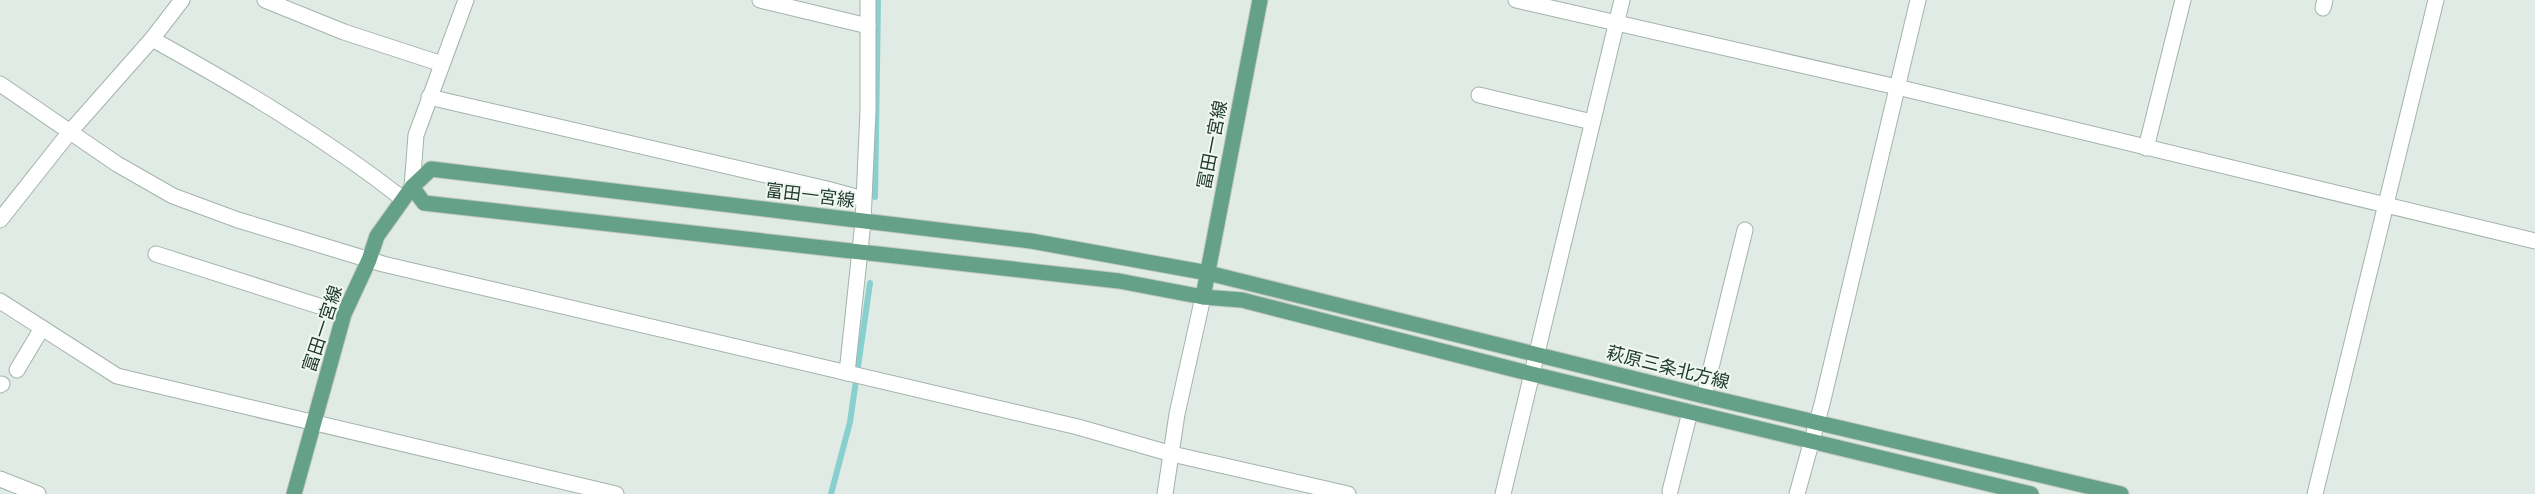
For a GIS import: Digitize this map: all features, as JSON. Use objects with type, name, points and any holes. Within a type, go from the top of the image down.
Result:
[{"type":"main road","name":"冨田一宮線","points":[[1202,297],[1260,0]]},
{"type":"main road","name":"富田一宮線","points":[[294,494],[344,314],[369,260],[377,236],[408,193],[431,169],[1031,241],[1208,273]]},
{"type":"main road","points":[[408,193],[424,202],[1119,281],[1202,297],[1242,300],[1532,374],[2032,494]]},
{"type":"main road","name":"萩原三条北方線","points":[[1208,273],[1537,356],[2121,494]]},
{"type":"street","points":[[2,213],[152,39],[182,0]]},
{"type":"street","points":[[265,0],[344,32],[442,64]]},
{"type":"street","points":[[152,39],[204,68],[408,193],[416,135],[466,0]]},
{"type":"street","points":[[760,0],[868,26]]},
{"type":"street","points":[[848,373],[858,251],[863,222],[868,111],[868,0]]},
{"type":"street","points":[[1516,0],[1897,87],[2535,241]]},
{"type":"street","points":[[1503,494],[1622,0]]},
{"type":"street","points":[[1797,494],[1810,442],[1817,423],[1918,0]]},
{"type":"street","points":[[2146,148],[2183,0]]},
{"type":"street","points":[[2315,494],[2436,0]]},
{"type":"street","points":[[0,84],[69,133],[117,164],[173,196],[238,220],[369,260],[866,378],[1078,426],[1172,454],[1348,494]]},
{"type":"street","points":[[1480,95],[1592,122]]},
{"type":"street","points":[[429,97],[826,189],[863,200]]},
{"type":"street","points":[[1704,396],[1745,230]]},
{"type":"street","points":[[156,254],[344,314]]},
{"type":"street","points":[[1164,494],[1177,414],[1202,297]]},
{"type":"street","points":[[0,301],[117,376],[616,494]]},
{"type":"street","points":[[17,370],[42,328]]},
{"type":"street","points":[[1670,491],[1690,412]]},
{"type":"street","points":[[0,479],[38,494]]},
{"type":"waterway","points":[[875,197],[878,0]]},
{"type":"waterway","points":[[831,494],[850,422],[870,283]]}]
